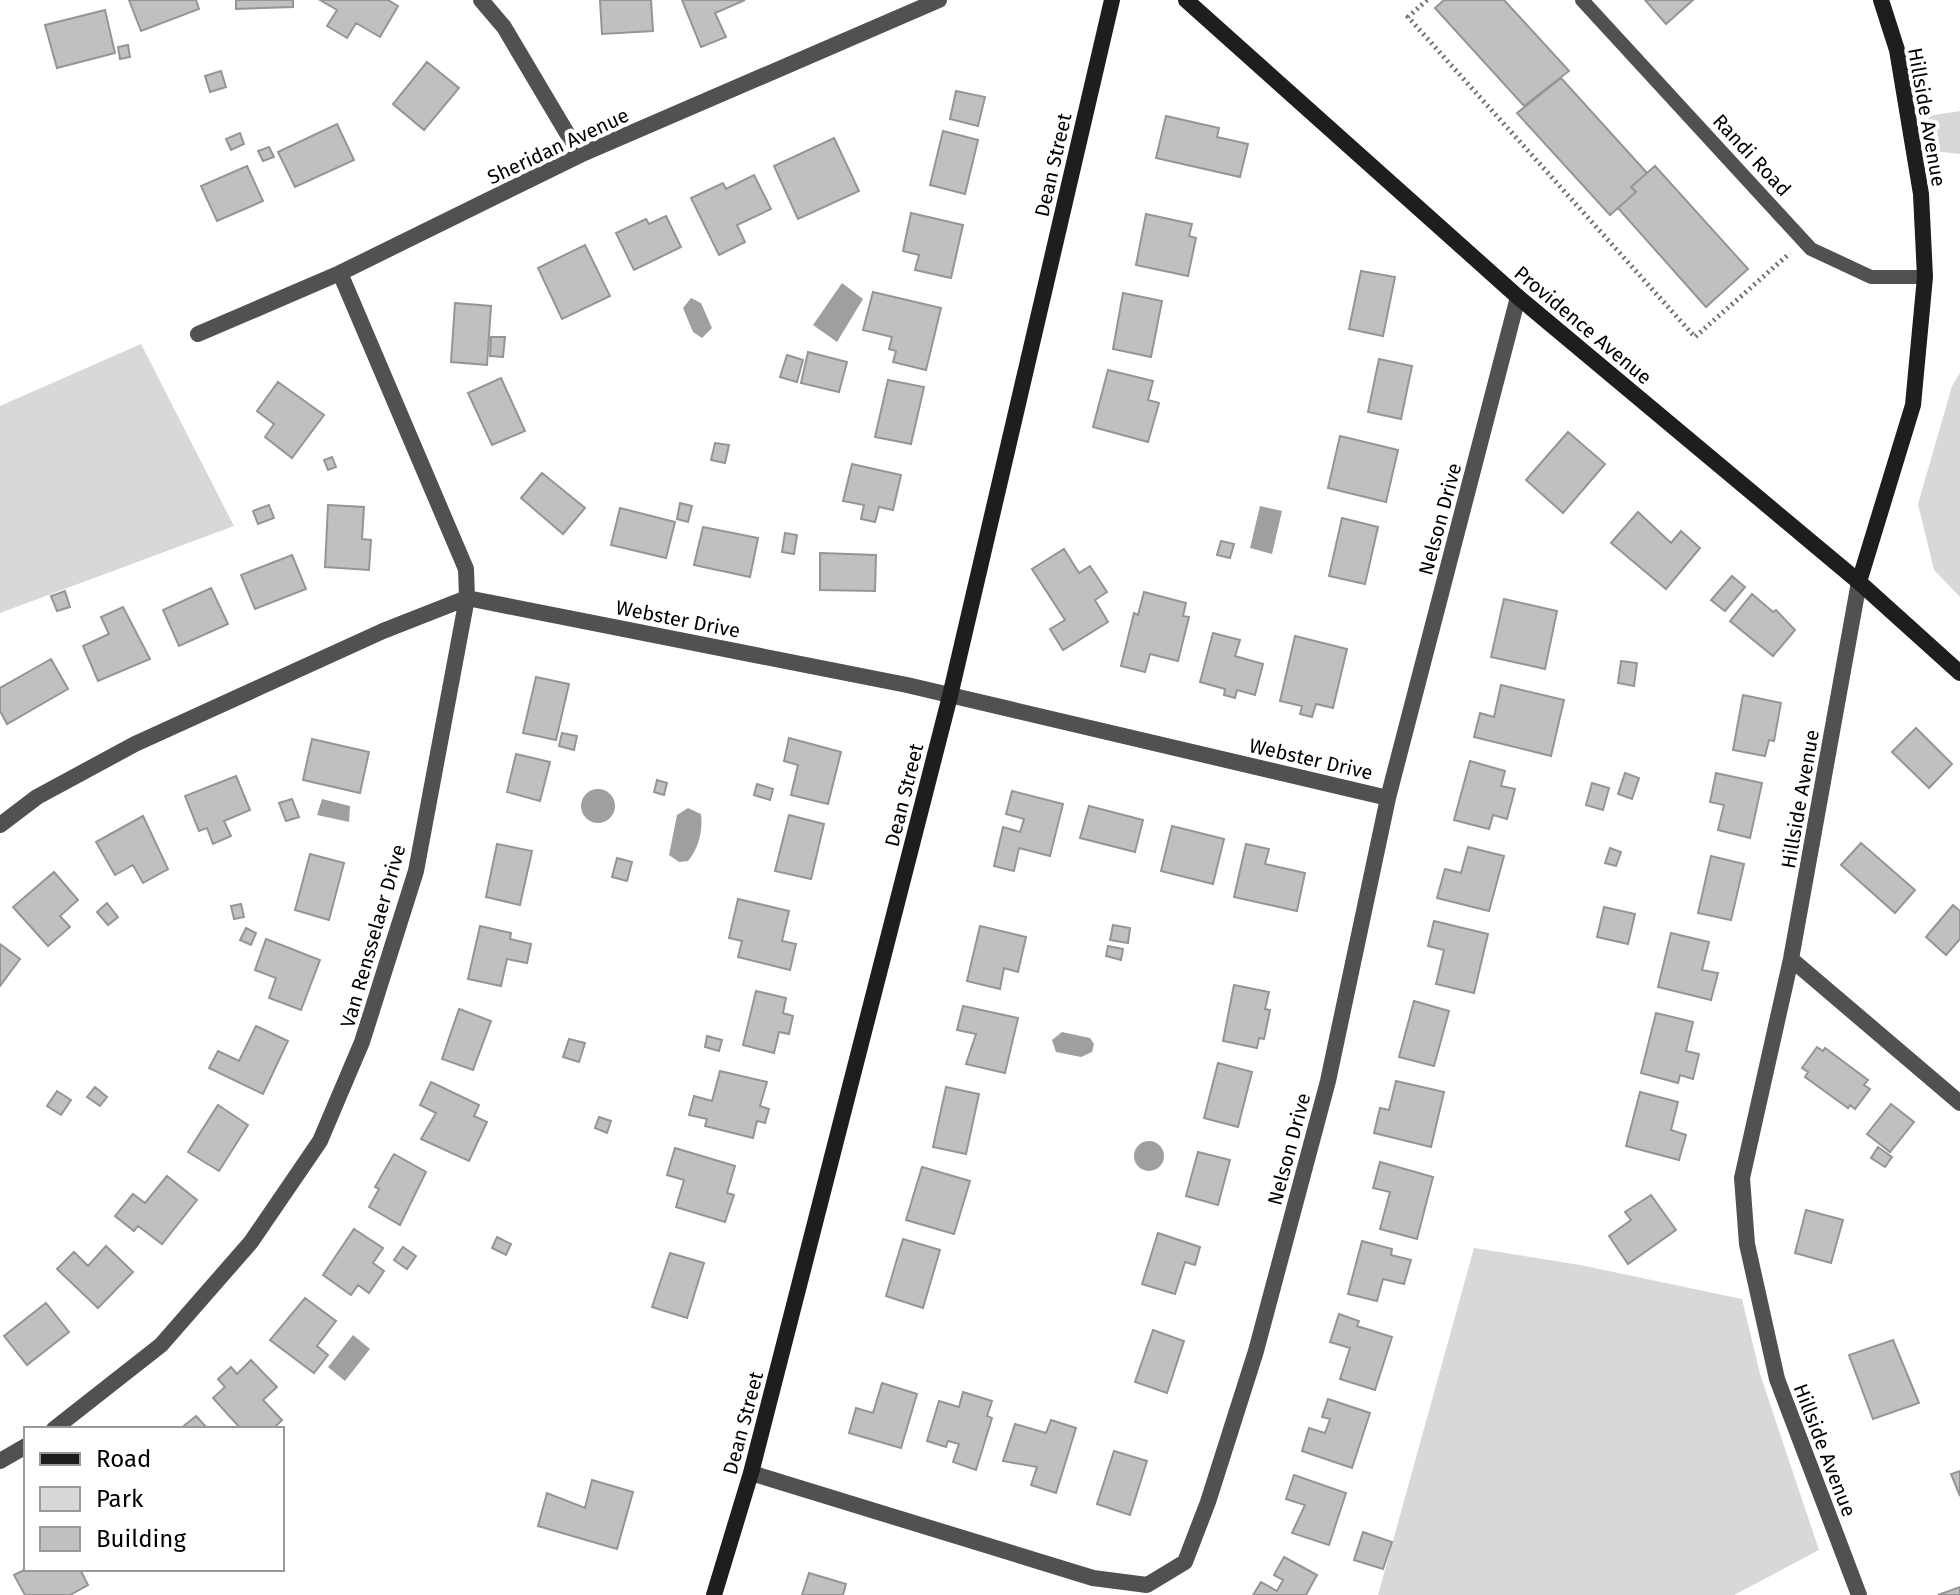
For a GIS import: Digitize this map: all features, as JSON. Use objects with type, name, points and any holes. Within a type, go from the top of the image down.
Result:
[{"type":"street","points":[[481,0],[504,27],[580,155]]},
{"type":"street","name":"Sheridan Avenue","points":[[198,334],[340,273],[580,155],[939,0]]},
{"type":"street","name":"Dean Street","points":[[714,1595],[751,1473],[950,696],[1112,0]]},
{"type":"street","name":"Providence Avenue","points":[[1186,0],[1518,297],[1859,582],[1960,673]]},
{"type":"street","name":"Hillside Avenue","points":[[1859,1595],[1777,1379],[1747,1244],[1742,1178],[1791,959],[1859,582],[1913,405],[1925,277],[1921,194],[1897,50],[1881,0]]},
{"type":"street","name":"Van Rensselaer Drive","points":[[57,1427],[161,1345],[251,1242],[320,1141],[362,1042],[416,871],[467,598],[466,569],[340,273]]},
{"type":"street","name":"Nelson Drive","points":[[751,1473],[1093,1578],[1147,1585],[1185,1562],[1213,1487],[1276,1276],[1328,1081],[1388,798],[1518,297]]},
{"type":"street","points":[[0,825],[37,797],[135,744],[360,641],[467,598]]},
{"type":"street","name":"Webster Drive","points":[[467,598],[950,696],[1388,798]]},
{"type":"street","points":[[1791,959],[1960,1103]]},
{"type":"street","points":[[0,1461],[24,1447]]},
{"type":"lane","name":"Randi Road","points":[[1582,0],[1811,249],[1871,277],[1925,277]]},
{"type":"path","points":[[1427,0],[1408,17],[1695,337],[1804,241]]},
{"type":"green space","points":[[1960,111],[1960,154],[1933,151],[1928,116]]},
{"type":"green space","points":[[141,344],[234,526],[0,613],[0,406]]},
{"type":"green space","points":[[1960,373],[1960,597],[1934,570],[1918,504],[1952,386]]},
{"type":"green space","points":[[1474,1248],[1580,1265],[1742,1299],[1760,1374],[1819,1550],[1734,1595],[1378,1595]]},
{"type":"shaded area","points":[[842,283],[863,299],[837,342],[813,325]]},
{"type":"shaded area","points":[[691,298],[701,303],[712,328],[702,338],[693,332],[683,308]]},
{"type":"shaded area","points":[[1260,506],[1282,511],[1272,554],[1250,548]]},
{"type":"shaded area","points":[[598,789],[610,794],[615,806],[610,818],[598,823],[586,818],[581,806],[586,794]]},
{"type":"shaded area","points":[[322,799],[350,806],[349,822],[317,815]]},
{"type":"shaded area","points":[[688,808],[701,814],[701,832],[692,856],[688,861],[679,862],[669,855],[677,815]]},
{"type":"shaded area","points":[[1062,1032],[1090,1038],[1094,1044],[1092,1052],[1081,1057],[1056,1052],[1052,1040]]},
{"type":"shaded area","points":[[1149,1141],[1160,1145],[1164,1156],[1160,1167],[1149,1171],[1138,1167],[1134,1156],[1138,1145]]},
{"type":"shaded area","points":[[353,1335],[370,1349],[345,1381],[328,1367]]},
{"type":"building","points":[[129,0],[196,0],[199,9],[141,31]]},
{"type":"building","points":[[236,0],[293,0],[293,7],[236,9]]},
{"type":"building","points":[[320,0],[388,0],[398,6],[380,37],[356,23],[347,38],[327,26],[337,10]]},
{"type":"building","points":[[600,0],[651,0],[653,31],[602,34]]},
{"type":"building","points":[[682,0],[745,0],[715,13],[726,37],[701,47]]},
{"type":"building","points":[[1444,0],[1504,0],[1569,71],[1524,106],[1435,8]]},
{"type":"building","points":[[1645,0],[1693,0],[1666,24]]},
{"type":"building","points":[[105,10],[115,53],[57,68],[45,25]]},
{"type":"building","points":[[128,45],[130,57],[120,59],[118,47]]},
{"type":"building","points":[[427,62],[459,88],[424,130],[393,104]]},
{"type":"building","points":[[221,71],[226,87],[210,92],[205,76]]},
{"type":"building","points":[[1561,78],[1647,173],[1631,187],[1636,192],[1610,215],[1517,113]]},
{"type":"building","points":[[956,91],[985,97],[978,126],[950,119]]},
{"type":"building","points":[[1166,116],[1219,128],[1217,137],[1248,144],[1240,177],[1156,158]]},
{"type":"building","points":[[337,124],[354,160],[295,187],[278,152]]},
{"type":"building","points":[[943,131],[978,140],[965,194],[930,185]]},
{"type":"building","points":[[240,133],[244,144],[231,150],[226,139]]},
{"type":"building","points":[[834,138],[859,191],[798,219],[774,166]]},
{"type":"building","points":[[269,147],[274,157],[263,161],[258,151]]},
{"type":"building","points":[[247,166],[263,201],[217,221],[201,186]]},
{"type":"building","points":[[1655,166],[1748,269],[1706,307],[1618,208],[1636,192],[1631,187]]},
{"type":"building","points":[[754,175],[771,209],[737,225],[745,242],[719,255],[691,198],[723,183],[726,189]]},
{"type":"building","points":[[911,213],[963,225],[951,278],[915,270],[919,255],[903,251]]},
{"type":"building","points":[[1146,214],[1192,224],[1189,236],[1196,238],[1188,276],[1136,265]]},
{"type":"building","points":[[666,216],[681,247],[634,270],[616,233],[646,219],[649,224]]},
{"type":"building","points":[[585,245],[610,296],[562,319],[538,268]]},
{"type":"building","points":[[1361,271],[1395,277],[1383,336],[1349,329]]},
{"type":"building","points":[[873,292],[941,308],[926,370],[893,362],[896,351],[889,349],[892,337],[863,330]]},
{"type":"building","points":[[1123,293],[1162,301],[1151,357],[1113,349]]},
{"type":"building","points":[[455,303],[491,306],[487,365],[451,362]]},
{"type":"building","points":[[491,337],[505,337],[503,357],[490,356]]},
{"type":"building","points":[[808,352],[847,362],[839,392],[801,383]]},
{"type":"building","points":[[787,355],[803,360],[797,382],[780,377]]},
{"type":"building","points":[[1379,359],[1412,366],[1401,419],[1368,412]]},
{"type":"building","points":[[1108,370],[1153,381],[1148,400],[1159,403],[1148,442],[1093,427]]},
{"type":"building","points":[[501,378],[525,431],[492,445],[468,393]]},
{"type":"building","points":[[888,380],[924,387],[911,444],[875,437]]},
{"type":"building","points":[[278,382],[324,415],[292,458],[265,437],[274,424],[257,411]]},
{"type":"building","points":[[1568,432],[1605,464],[1563,513],[1526,480]]},
{"type":"building","points":[[1340,436],[1398,450],[1386,502],[1328,488]]},
{"type":"building","points":[[715,443],[729,445],[725,463],[711,460]]},
{"type":"building","points":[[332,457],[336,467],[328,470],[324,460]]},
{"type":"building","points":[[852,464],[901,475],[893,510],[879,507],[875,522],[861,519],[864,505],[843,501]]},
{"type":"building","points":[[542,473],[585,508],[563,534],[521,498]]},
{"type":"building","points":[[680,503],[692,506],[688,522],[677,519]]},
{"type":"building","points":[[269,505],[274,518],[258,524],[253,511]]},
{"type":"building","points":[[328,505],[364,507],[362,539],[371,540],[369,570],[325,567]]},
{"type":"building","points":[[620,508],[675,522],[666,558],[611,545]]},
{"type":"building","points":[[1638,512],[1671,543],[1681,531],[1700,548],[1666,589],[1611,543]]},
{"type":"building","points":[[1342,518],[1378,527],[1365,584],[1329,576]]},
{"type":"building","points":[[703,527],[758,538],[750,577],[694,565]]},
{"type":"building","points":[[785,533],[797,535],[794,554],[782,552]]},
{"type":"building","points":[[1221,541],[1234,544],[1230,558],[1217,555]]},
{"type":"building","points":[[1064,549],[1079,573],[1090,566],[1107,592],[1095,600],[1108,622],[1063,650],[1050,629],[1065,620],[1032,569]]},
{"type":"building","points":[[820,553],[876,555],[875,591],[820,590]]},
{"type":"building","points":[[292,555],[306,589],[255,609],[241,575]]},
{"type":"building","points":[[1732,576],[1745,587],[1725,611],[1711,600]]},
{"type":"building","points":[[211,588],[228,624],[179,646],[163,610]]},
{"type":"building","points":[[65,591],[70,607],[57,611],[51,596]]},
{"type":"building","points":[[1144,592],[1186,603],[1183,616],[1189,617],[1178,661],[1150,654],[1145,672],[1121,666],[1134,613],[1138,615]]},
{"type":"building","points":[[1752,594],[1773,612],[1776,610],[1795,630],[1773,656],[1730,621]]},
{"type":"building","points":[[1504,599],[1557,611],[1545,669],[1491,657]]},
{"type":"building","points":[[123,607],[150,659],[98,681],[83,646],[109,634],[101,617]]},
{"type":"building","points":[[1213,633],[1240,640],[1235,656],[1263,664],[1255,695],[1237,690],[1235,698],[1224,695],[1225,689],[1200,682]]},
{"type":"building","points":[[1295,636],[1347,649],[1333,708],[1316,704],[1312,717],[1300,714],[1302,706],[1280,701]]},
{"type":"building","points":[[51,659],[68,689],[7,724],[0,711],[0,688]]},
{"type":"building","points":[[1621,661],[1637,663],[1634,686],[1618,683]]},
{"type":"building","points":[[536,677],[569,684],[556,740],[523,733]]},
{"type":"building","points":[[1501,685],[1564,700],[1551,756],[1474,737],[1480,713],[1494,717]]},
{"type":"building","points":[[1743,695],[1781,703],[1774,741],[1769,740],[1765,756],[1733,750]]},
{"type":"building","points":[[1916,728],[1952,764],[1929,788],[1892,752]]},
{"type":"building","points":[[562,733],[577,736],[574,750],[559,746]]},
{"type":"building","points":[[789,738],[841,752],[828,804],[791,795],[798,765],[784,761]]},
{"type":"building","points":[[312,739],[369,752],[360,793],[303,780]]},
{"type":"building","points":[[516,754],[550,762],[540,801],[507,792]]},
{"type":"building","points":[[1470,761],[1505,771],[1501,786],[1515,789],[1507,819],[1493,815],[1489,829],[1454,820]]},
{"type":"building","points":[[1625,773],[1639,778],[1632,799],[1618,794]]},
{"type":"building","points":[[1716,773],[1762,783],[1750,838],[1718,830],[1724,805],[1710,802]]},
{"type":"building","points":[[236,776],[250,810],[224,821],[231,836],[213,844],[207,828],[199,831],[185,796]]},
{"type":"building","points":[[657,780],[667,783],[664,795],[654,792]]},
{"type":"building","points":[[1592,783],[1609,788],[1603,810],[1586,805]]},
{"type":"building","points":[[757,784],[773,789],[770,800],[754,795]]},
{"type":"building","points":[[1012,791],[1063,804],[1050,856],[1019,848],[1014,871],[994,866],[1003,827],[1020,832],[1024,819],[1006,814]]},
{"type":"building","points":[[292,799],[299,817],[286,821],[279,803]]},
{"type":"building","points":[[1089,806],[1143,820],[1135,852],[1080,838]]},
{"type":"building","points":[[789,815],[824,824],[811,879],[775,871]]},
{"type":"building","points":[[143,816],[168,869],[143,883],[133,865],[115,875],[96,842]]},
{"type":"building","points":[[1172,826],[1224,839],[1213,884],[1161,871]]},
{"type":"building","points":[[1861,843],[1915,890],[1895,913],[1841,865]]},
{"type":"building","points":[[497,844],[532,851],[520,905],[486,897]]},
{"type":"building","points":[[1246,844],[1269,849],[1265,864],[1305,873],[1297,911],[1234,897]]},
{"type":"building","points":[[1468,847],[1504,856],[1489,911],[1437,898],[1445,869],[1461,873]]},
{"type":"building","points":[[1610,848],[1621,852],[1616,866],[1605,863]]},
{"type":"building","points":[[310,854],[344,863],[329,920],[295,910]]},
{"type":"building","points":[[1711,856],[1744,864],[1731,920],[1698,913]]},
{"type":"building","points":[[617,858],[632,862],[627,881],[612,877]]},
{"type":"building","points":[[54,872],[78,900],[60,916],[70,927],[48,946],[13,907]]},
{"type":"building","points":[[738,899],[789,911],[782,941],[796,944],[790,970],[738,957],[742,941],[729,938]]},
{"type":"building","points":[[107,903],[118,917],[108,925],[97,912]]},
{"type":"building","points":[[241,904],[244,917],[234,919],[231,906]]},
{"type":"building","points":[[1953,905],[1960,911],[1960,939],[1946,955],[1926,937]]},
{"type":"building","points":[[1604,907],[1635,914],[1628,944],[1597,937]]},
{"type":"building","points":[[1434,921],[1488,934],[1474,993],[1436,984],[1444,950],[1428,946]]},
{"type":"building","points":[[1113,925],[1130,928],[1128,943],[1110,940]]},
{"type":"building","points":[[480,926],[511,933],[510,939],[531,944],[527,963],[507,959],[501,986],[468,979]]},
{"type":"building","points":[[980,926],[1026,937],[1018,972],[1004,968],[1000,989],[967,981]]},
{"type":"building","points":[[246,928],[256,933],[251,945],[240,940]]},
{"type":"building","points":[[1671,933],[1709,942],[1702,970],[1718,973],[1711,1000],[1658,987]]},
{"type":"building","points":[[266,939],[320,960],[301,1010],[269,998],[276,978],[255,970]]},
{"type":"building","points":[[0,944],[20,959],[0,986]]},
{"type":"building","points":[[1108,946],[1123,949],[1121,960],[1106,956]]},
{"type":"building","points":[[1234,985],[1269,992],[1265,1009],[1270,1010],[1264,1039],[1259,1038],[1257,1048],[1223,1041]]},
{"type":"building","points":[[756,991],[786,998],[783,1013],[793,1016],[789,1034],[779,1032],[774,1053],[743,1045]]},
{"type":"building","points":[[1414,1001],[1449,1011],[1434,1066],[1399,1057]]},
{"type":"building","points":[[963,1006],[1018,1018],[1005,1073],[966,1064],[976,1034],[957,1030]]},
{"type":"building","points":[[459,1009],[491,1021],[473,1070],[442,1059]]},
{"type":"building","points":[[1656,1013],[1693,1022],[1686,1051],[1699,1054],[1693,1079],[1680,1075],[1678,1083],[1641,1073]]},
{"type":"building","points":[[256,1026],[288,1041],[263,1094],[209,1068],[218,1051],[239,1061]]},
{"type":"building","points":[[707,1036],[722,1040],[719,1051],[705,1047]]},
{"type":"building","points":[[569,1039],[585,1043],[579,1062],[563,1057]]},
{"type":"building","points":[[1817,1047],[1823,1051],[1825,1048],[1868,1080],[1864,1085],[1870,1089],[1855,1109],[1850,1105],[1848,1108],[1805,1077],[1808,1072],[1802,1068]]},
{"type":"building","points":[[1218,1063],[1252,1072],[1238,1127],[1204,1118]]},
{"type":"building","points":[[720,1071],[767,1082],[760,1106],[769,1109],[765,1123],[757,1121],[753,1138],[705,1126],[707,1119],[689,1115],[694,1096],[712,1101]]},
{"type":"building","points":[[1396,1081],[1444,1092],[1431,1147],[1374,1133],[1380,1108],[1389,1110]]},
{"type":"building","points":[[431,1082],[479,1105],[474,1116],[487,1122],[469,1161],[421,1139],[436,1113],[420,1105]]},
{"type":"building","points":[[95,1087],[107,1097],[100,1106],[87,1097]]},
{"type":"building","points":[[946,1087],[979,1094],[966,1154],[933,1147]]},
{"type":"building","points":[[57,1091],[71,1100],[61,1115],[47,1106]]},
{"type":"building","points":[[1640,1092],[1678,1102],[1671,1130],[1686,1135],[1679,1160],[1626,1146]]},
{"type":"building","points":[[1891,1104],[1914,1122],[1890,1152],[1867,1134]]},
{"type":"building","points":[[218,1105],[248,1125],[219,1171],[188,1152]]},
{"type":"building","points":[[599,1117],[611,1121],[607,1133],[595,1128]]},
{"type":"building","points":[[1878,1147],[1892,1157],[1885,1167],[1871,1158]]},
{"type":"building","points":[[675,1148],[735,1166],[727,1193],[734,1195],[725,1222],[676,1207],[684,1180],[667,1175]]},
{"type":"building","points":[[1198,1152],[1230,1160],[1218,1205],[1186,1196]]},
{"type":"building","points":[[394,1154],[426,1172],[400,1225],[369,1207],[379,1189],[375,1187]]},
{"type":"building","points":[[1380,1162],[1433,1177],[1417,1239],[1380,1229],[1390,1192],[1373,1188]]},
{"type":"building","points":[[922,1167],[970,1181],[954,1234],[906,1220]]},
{"type":"building","points":[[167,1176],[197,1200],[162,1244],[138,1226],[134,1231],[115,1216],[133,1194],[145,1203]]},
{"type":"building","points":[[1651,1195],[1676,1230],[1628,1264],[1609,1236],[1631,1220],[1625,1212]]},
{"type":"building","points":[[1806,1210],[1843,1220],[1831,1263],[1795,1253]]},
{"type":"building","points":[[354,1229],[383,1248],[373,1263],[384,1271],[369,1293],[358,1285],[351,1295],[323,1275]]},
{"type":"building","points":[[1158,1233],[1200,1247],[1195,1265],[1185,1262],[1175,1294],[1142,1284]]},
{"type":"building","points":[[497,1237],[511,1244],[506,1255],[492,1248]]},
{"type":"building","points":[[903,1239],[940,1250],[923,1308],[886,1296]]},
{"type":"building","points":[[1362,1241],[1392,1249],[1391,1255],[1411,1260],[1404,1284],[1383,1279],[1377,1301],[1348,1294]]},
{"type":"building","points":[[106,1246],[133,1272],[98,1308],[57,1269],[74,1252],[88,1266]]},
{"type":"building","points":[[403,1247],[416,1256],[407,1269],[394,1260]]},
{"type":"building","points":[[670,1253],[704,1263],[687,1318],[652,1307]]},
{"type":"building","points":[[305,1298],[336,1321],[317,1346],[328,1355],[314,1373],[270,1340]]},
{"type":"building","points":[[46,1303],[69,1332],[27,1365],[4,1336]]},
{"type":"building","points":[[1339,1314],[1359,1321],[1357,1326],[1392,1337],[1375,1390],[1340,1379],[1350,1348],[1330,1342]]},
{"type":"building","points":[[1153,1330],[1184,1341],[1167,1393],[1135,1382]]},
{"type":"building","points":[[1893,1340],[1919,1403],[1873,1419],[1849,1355]]},
{"type":"building","points":[[251,1360],[277,1387],[263,1400],[282,1420],[275,1427],[239,1427],[213,1398],[225,1387],[218,1379],[231,1367],[237,1374]]},
{"type":"building","points":[[882,1383],[917,1394],[901,1448],[849,1433],[856,1408],[873,1413]]},
{"type":"building","points":[[963,1392],[992,1401],[987,1416],[992,1418],[976,1470],[953,1462],[959,1444],[948,1441],[946,1447],[927,1441],[939,1401],[959,1407]]},
{"type":"building","points":[[1328,1399],[1370,1413],[1352,1468],[1302,1451],[1309,1428],[1325,1433],[1330,1419],[1322,1417]]},
{"type":"building","points":[[196,1416],[206,1427],[182,1427]]},
{"type":"building","points":[[1051,1420],[1076,1428],[1056,1493],[1031,1485],[1037,1467],[1003,1461],[1015,1424],[1046,1433]]},
{"type":"building","points":[[1114,1451],[1147,1461],[1130,1515],[1097,1504]]},
{"type":"building","points":[[1960,1471],[1960,1496],[1951,1474]]},
{"type":"building","points":[[1294,1475],[1346,1493],[1329,1545],[1292,1533],[1305,1505],[1286,1499]]},
{"type":"building","points":[[592,1480],[633,1492],[617,1549],[538,1526],[547,1493],[585,1508]]},
{"type":"building","points":[[1363,1532],[1392,1542],[1383,1569],[1354,1560]]},
{"type":"building","points":[[1284,1557],[1317,1575],[1306,1595],[1253,1595],[1261,1582],[1277,1591],[1283,1580],[1274,1575]]},
{"type":"building","points":[[24,1570],[81,1571],[88,1585],[70,1595],[25,1595],[14,1575]]},
{"type":"building","points":[[809,1573],[846,1584],[843,1595],[802,1595]]},
{"type":"building","points":[[1960,1587],[1960,1595],[1938,1595]]}]
